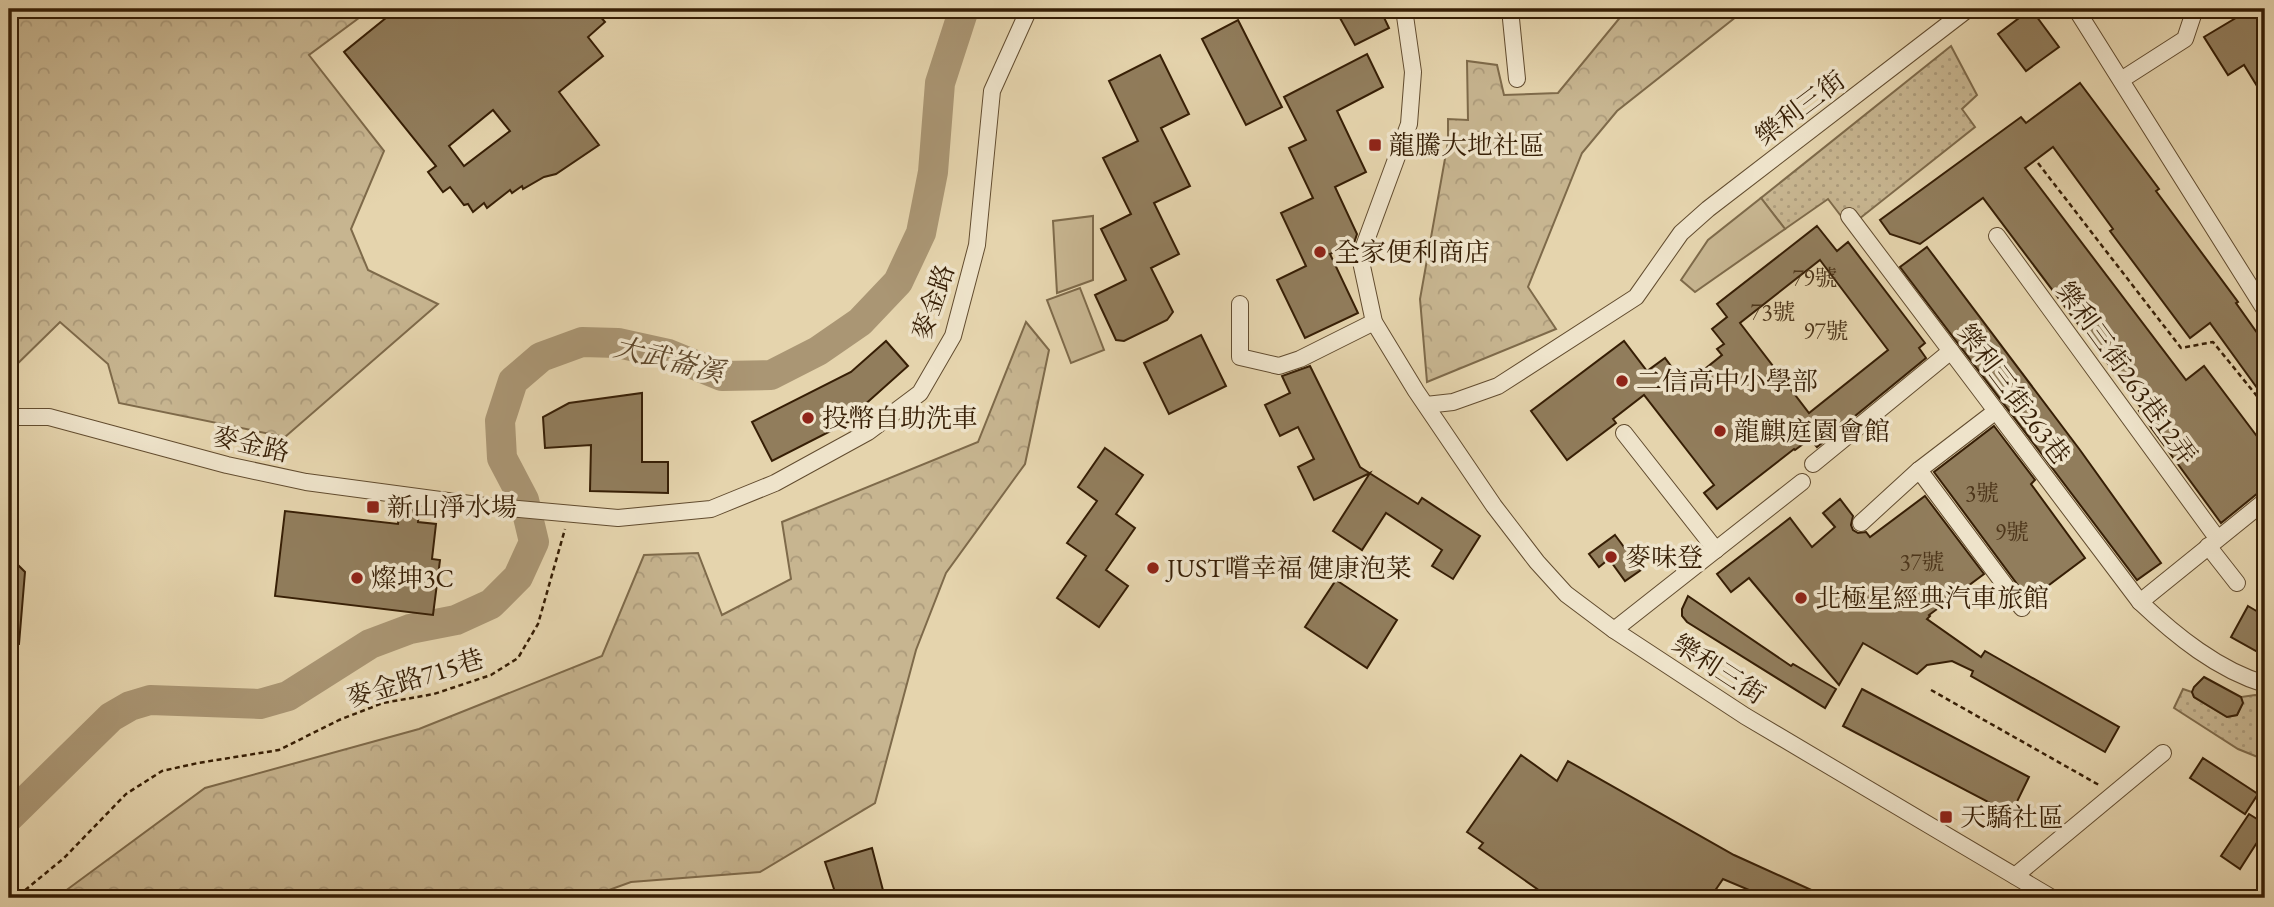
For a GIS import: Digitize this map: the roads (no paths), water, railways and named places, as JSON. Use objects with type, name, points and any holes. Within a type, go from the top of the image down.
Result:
[{"type":"street","name":"麥金路","points":[[9,420],[17,417],[49,417],[306,482],[485,506],[618,518],[711,509],[775,483],[857,438],[920,393],[953,336],[977,245],[992,91],[1029,9]]},
{"type":"street","name":"樂利三街","points":[[1404,9],[1413,72],[1409,124],[1360,257],[1374,322],[1494,506],[1537,562],[1566,594],[1614,630],[1745,716],[2052,898]]},
{"type":"street","points":[[1510,9],[1517,79]]},
{"type":"street","name":"樂利三街","points":[[1426,405],[1453,402],[1498,386],[1636,297],[1681,233],[1708,209],[1968,9]]},
{"type":"street","points":[[2077,9],[2260,291],[2265,310]]},
{"type":"street","points":[[2121,80],[2185,39],[2195,9]]},
{"type":"street","name":"樂利三街263巷","points":[[1849,215],[2140,602],[2177,636],[2245,678],[2265,684]]},
{"type":"street","name":"樂利三街263巷12弄","points":[[1997,236],[2213,542],[2237,583]]},
{"type":"street","points":[[1240,304],[1240,357],[1279,366],[1300,359],[1374,322]]},
{"type":"street","points":[[1813,464],[1951,351]]},
{"type":"street","points":[[1861,523],[1919,470],[1996,411]]},
{"type":"street","points":[[1624,433],[1716,550]]},
{"type":"street","points":[[1919,470],[2022,608]]},
{"type":"street","points":[[1614,630],[1802,482]]},
{"type":"street","points":[[2140,602],[2265,501]]},
{"type":"street","points":[[2015,876],[2163,753]]},
{"type":"waterway","name":"大武崙溪","points":[[9,817],[111,717],[130,706],[150,700],[260,704],[288,696],[370,644],[410,629],[456,620],[491,604],[518,577],[534,542],[524,500],[502,458],[500,421],[513,381],[541,357],[582,342],[618,343],[668,354],[722,376],[771,375],[818,351],[860,322],[898,282],[921,233],[933,172],[940,83],[964,9]]},
{"type":"place","name":"龍騰大地社區","points":[[1375,145]]},
{"type":"place","name":"全家便利商店","points":[[1320,252]]},
{"type":"place","name":"二信高中小學部","points":[[1622,381]]},
{"type":"place","name":"投幣自助洗車","points":[[808,418]]},
{"type":"place","name":"龍麒庭園會館","points":[[1720,431]]},
{"type":"place","name":"新山淨水場","points":[[373,507]]},
{"type":"place","name":"麥味登","points":[[1611,557]]},
{"type":"place","name":"JUST嚐幸福 健康泡菜","points":[[1153,568]]},
{"type":"place","name":"燦坤3C","points":[[357,578]]},
{"type":"place","name":"北極星經典汽車旅館","points":[[1801,598]]},
{"type":"place","name":"天驕社區","points":[[1946,817]]}]
